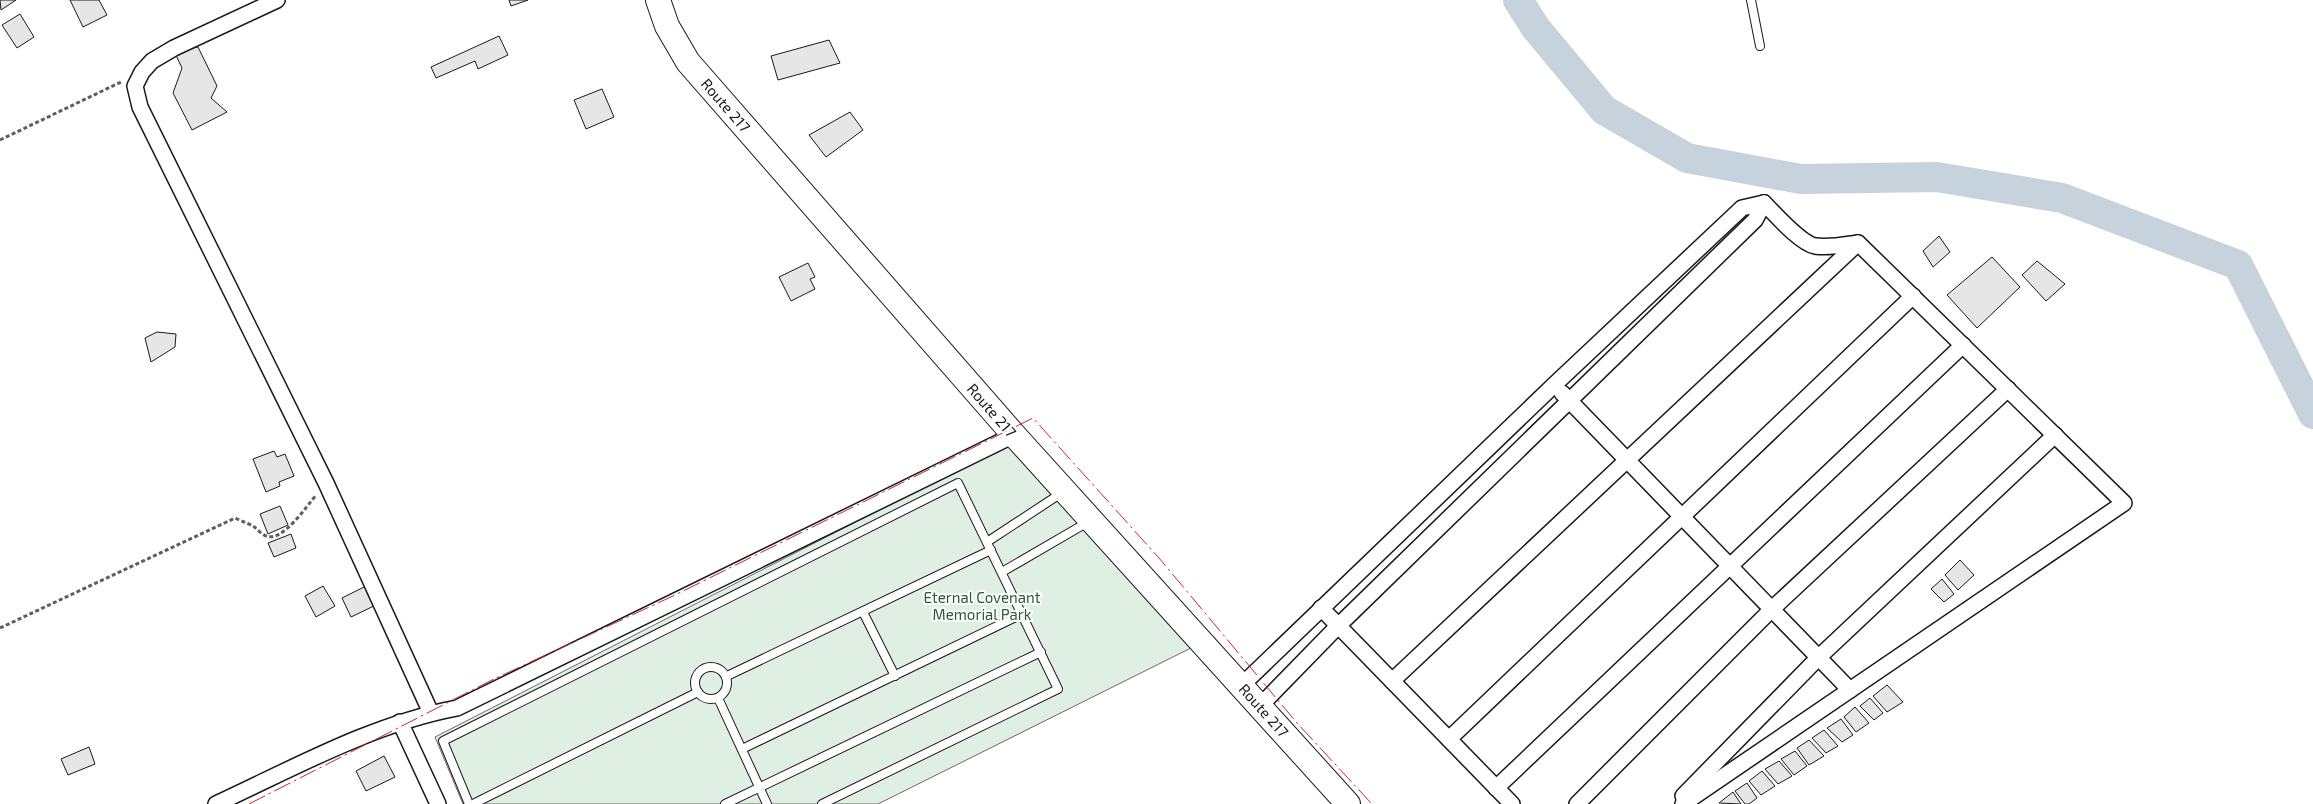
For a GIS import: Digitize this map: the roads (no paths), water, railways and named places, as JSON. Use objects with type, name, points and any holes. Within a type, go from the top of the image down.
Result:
[{"type":"main road","name":"Route 217","points":[[658,0],[667,26],[688,62],[1014,435],[1348,804]]},
{"type":"street","points":[[270,1],[174,48],[152,61],[142,72],[135,86],[140,107],[326,483],[431,713]]},
{"type":"street","points":[[1764,203],[1813,246],[1858,243]]},
{"type":"street","points":[[1242,685],[1554,385],[1742,208],[1764,203]]},
{"type":"street","points":[[1260,706],[1338,626],[1755,220],[1764,203]]},
{"type":"street","points":[[1683,804],[2124,503],[1858,243]]},
{"type":"street","points":[[1392,681],[1858,243]]},
{"type":"street","points":[[1449,740],[1913,296]]},
{"type":"street","points":[[1496,788],[1962,345]]},
{"type":"street","points":[[1554,385],[1850,690]]},
{"type":"street","points":[[1577,804],[1772,609],[2008,389]]},
{"type":"street","points":[[216,804],[318,756],[400,722],[457,708],[1014,435]]},
{"type":"street","points":[[1675,804],[1819,658],[2055,435]]},
{"type":"street","points":[[1321,608],[1512,804]]},
{"type":"street","points":[[400,722],[438,804]]},
{"type":"lane","points":[[1751,0],[1760,46]]},
{"type":"lane","points":[[469,804],[443,741],[958,483],[1058,689],[822,804]]},
{"type":"lane","points":[[987,542],[1065,491]]},
{"type":"lane","points":[[1002,572],[1092,520]]},
{"type":"lane","points":[[727,676],[991,550]]},
{"type":"lane","points":[[863,612],[895,676]]},
{"type":"lane","points":[[742,750],[1022,614]]},
{"type":"lane","points":[[725,804],[1041,652]]},
{"type":"lane","points":[[716,667],[727,676],[727,688],[718,698],[704,698],[698,692],[694,683],[705,668],[716,667]]},
{"type":"lane","points":[[473,804],[698,692]]},
{"type":"lane","points":[[718,698],[767,804]]},
{"type":"waterway","points":[[1518,0],[1535,27],[1604,110],[1687,158],[1801,179],[1937,177],[2062,198],[2238,265],[2313,414]]},
{"type":"park label","name":"Eternal Covenant Memorial Park","points":[[982,606]]}]
